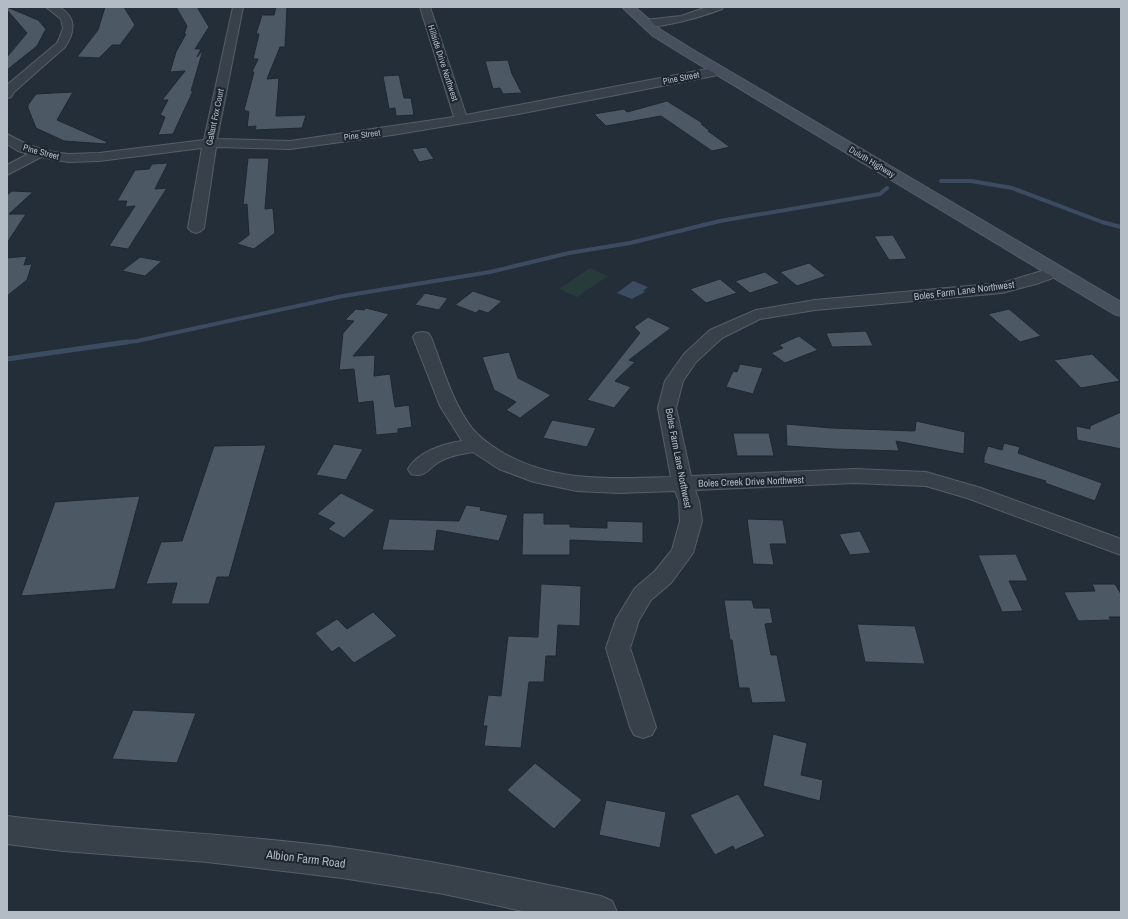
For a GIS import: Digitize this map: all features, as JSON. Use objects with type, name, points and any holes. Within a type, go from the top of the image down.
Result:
[{"type":"main road","name":"Duluth Highway","points":[[628,7],[657,33],[718,71],[1121,310]]},
{"type":"street","points":[[7,94],[9,90],[62,45],[67,37],[70,30],[69,22],[51,7]]},
{"type":"street","name":"Gallant Fox Court","points":[[196,228],[210,143],[238,7]]},
{"type":"street","name":"Hillside Drive Northwest","points":[[425,7],[461,120]]},
{"type":"street","points":[[645,23],[682,19],[718,7]]},
{"type":"street","name":"Pine Street","points":[[7,138],[23,148],[39,153],[68,158],[99,157],[210,143],[290,146],[461,120],[718,71]]},
{"type":"street","points":[[7,171],[39,153]]},
{"type":"street","name":"Boles Farm Lane Northwest","points":[[643,727],[618,648],[628,619],[643,594],[663,576],[682,553],[691,521],[689,501],[683,484],[667,408],[674,381],[690,358],[716,334],[756,315],[815,305],[1002,288],[1030,281],[1055,272]]},
{"type":"street","name":"Boles Creek Drive Northwest","points":[[422,337],[449,406],[464,431],[476,445],[506,464],[541,477],[577,484],[619,486],[855,476],[926,479],[974,493],[1121,547]]},
{"type":"street","points":[[418,469],[432,457],[456,448],[476,445]]},
{"type":"street","name":"Albion Farm Road","points":[[7,830],[63,837],[207,848],[342,863],[444,879],[601,912]]},
{"type":"green space","points":[[590,268],[608,276],[577,297],[559,289]]},
{"type":"water","points":[[633,281],[648,287],[643,291],[645,292],[632,299],[617,293]]},
{"type":"building","points":[[7,7],[38,20],[46,29],[37,46],[7,70],[7,57],[27,33],[7,10]]},
{"type":"building","points":[[105,7],[124,7],[135,25],[120,45],[112,45],[99,58],[77,57],[98,30]]},
{"type":"building","points":[[176,7],[197,7],[209,27],[195,49],[201,49],[197,57],[203,50],[191,91],[193,91],[173,134],[158,135],[165,117],[160,115],[168,100],[162,100],[185,71],[170,72],[176,52],[186,34],[184,34],[187,26]]},
{"type":"building","points":[[276,7],[287,7],[285,47],[280,47],[267,79],[279,78],[276,116],[306,115],[302,128],[255,130],[256,126],[247,127],[249,112],[244,110],[254,72],[252,72],[258,59],[253,59],[259,34],[256,34],[262,15],[274,15]]},
{"type":"building","points":[[508,60],[512,74],[522,93],[503,94],[500,88],[493,89],[485,61]]},
{"type":"building","points":[[399,75],[404,98],[411,98],[414,115],[396,116],[395,108],[389,109],[383,76]]},
{"type":"building","points":[[73,92],[57,120],[107,142],[106,144],[64,141],[36,128],[28,105],[36,94]]},
{"type":"building","points":[[667,101],[704,124],[701,124],[730,147],[712,151],[661,116],[606,126],[594,114],[624,109],[627,112]]},
{"type":"building","points":[[426,147],[434,159],[419,162],[412,149]]},
{"type":"building","points":[[248,158],[269,158],[265,209],[273,208],[275,233],[254,249],[237,244],[249,235],[247,204],[243,205]]},
{"type":"building","points":[[168,163],[155,189],[167,188],[128,249],[109,246],[135,206],[125,207],[127,201],[117,201],[135,170],[149,169],[152,164]]},
{"type":"building","points":[[12,191],[33,192],[9,214],[26,214],[7,243],[7,195]]},
{"type":"building","points":[[893,235],[907,259],[889,260],[874,236]]},
{"type":"building","points":[[27,256],[24,265],[32,264],[27,280],[7,296],[7,258]]},
{"type":"building","points":[[140,257],[162,261],[145,276],[122,271]]},
{"type":"building","points":[[809,263],[826,276],[797,286],[780,272]]},
{"type":"building","points":[[765,272],[780,283],[750,293],[735,281]]},
{"type":"building","points":[[720,279],[737,293],[706,303],[690,289]]},
{"type":"building","points":[[473,291],[502,301],[488,313],[479,310],[476,313],[455,305]]},
{"type":"building","points":[[425,293],[448,298],[439,310],[415,305]]},
{"type":"building","points":[[366,308],[389,314],[353,356],[375,355],[374,376],[390,374],[395,407],[409,405],[412,427],[398,429],[398,433],[376,435],[373,401],[358,403],[354,369],[339,371],[343,333],[354,321],[345,320],[356,309],[364,310]]},
{"type":"building","points":[[1009,309],[1041,336],[1020,342],[988,314]]},
{"type":"building","points":[[648,317],[671,328],[629,360],[635,362],[615,381],[631,387],[614,408],[587,400],[640,333],[634,327]]},
{"type":"building","points":[[866,331],[873,346],[832,347],[826,333]]},
{"type":"building","points":[[799,336],[818,350],[785,363],[771,353],[783,348],[779,345]]},
{"type":"building","points":[[509,352],[518,378],[551,395],[520,418],[506,410],[516,402],[494,390],[482,357]]},
{"type":"building","points":[[1092,354],[1120,381],[1081,388],[1054,360]]},
{"type":"building","points":[[740,364],[763,368],[753,394],[726,387],[733,371],[737,372]]},
{"type":"building","points":[[1121,412],[1121,449],[1077,440],[1076,426],[1090,429],[1090,426]]},
{"type":"building","points":[[552,420],[596,428],[587,447],[543,438]]},
{"type":"building","points":[[916,421],[965,432],[964,454],[896,441],[899,451],[787,446],[786,424],[831,428],[915,431]]},
{"type":"building","points":[[733,433],[769,433],[774,456],[737,456]]},
{"type":"building","points":[[1004,443],[1020,447],[1018,453],[1102,483],[1095,501],[1045,483],[1046,481],[984,463],[984,457],[988,446],[1002,450]]},
{"type":"building","points":[[334,444],[363,449],[346,480],[316,475]]},
{"type":"building","points":[[266,445],[229,577],[217,577],[209,604],[171,604],[177,583],[146,584],[161,542],[182,541],[214,446]]},
{"type":"building","points":[[341,493],[375,510],[344,538],[328,529],[335,523],[317,514]]},
{"type":"building","points":[[140,496],[115,589],[21,596],[55,502]]},
{"type":"building","points":[[466,505],[481,507],[480,510],[508,515],[499,541],[437,530],[434,551],[382,550],[389,519],[459,521]]},
{"type":"building","points":[[523,513],[544,513],[544,524],[570,524],[570,527],[607,528],[607,521],[643,522],[643,543],[570,540],[570,555],[522,555]]},
{"type":"building","points":[[747,519],[783,520],[787,544],[770,544],[774,565],[753,564]]},
{"type":"building","points":[[860,531],[871,553],[850,555],[839,534]]},
{"type":"building","points":[[1016,554],[1028,581],[1009,581],[1023,611],[1002,612],[978,555]]},
{"type":"building","points":[[541,584],[581,586],[580,626],[558,625],[556,656],[546,656],[544,682],[529,682],[521,748],[484,746],[487,726],[483,726],[488,695],[501,696],[508,636],[538,637]]},
{"type":"building","points":[[1092,584],[1115,584],[1121,594],[1121,617],[1109,617],[1111,620],[1078,621],[1064,592],[1095,591]]},
{"type":"building","points":[[724,600],[752,600],[754,608],[770,608],[773,623],[765,624],[771,655],[777,655],[786,702],[752,703],[749,688],[739,688]]},
{"type":"building","points":[[373,612],[397,636],[354,663],[339,647],[332,652],[315,633],[337,619],[347,629]]},
{"type":"building","points":[[857,624],[915,626],[925,664],[865,662]]},
{"type":"building","points":[[133,710],[196,713],[177,763],[112,759]]},
{"type":"building","points":[[773,734],[807,743],[801,775],[823,780],[820,801],[763,786]]},
{"type":"building","points":[[535,763],[582,800],[554,829],[507,790]]},
{"type":"building","points":[[738,794],[765,836],[735,850],[733,846],[715,855],[690,815]]},
{"type":"building","points":[[606,800],[666,812],[660,848],[599,835]]},
{"type":"waterway","points":[[941,181],[971,181],[1012,188],[1102,222],[1121,227]]},
{"type":"waterway","points":[[123,343],[137,341],[343,296],[490,272],[569,253],[630,243],[720,221],[880,194],[887,188]]},
{"type":"waterway","points":[[119,343],[123,343]]},
{"type":"waterway","points":[[7,359],[123,343]]}]
